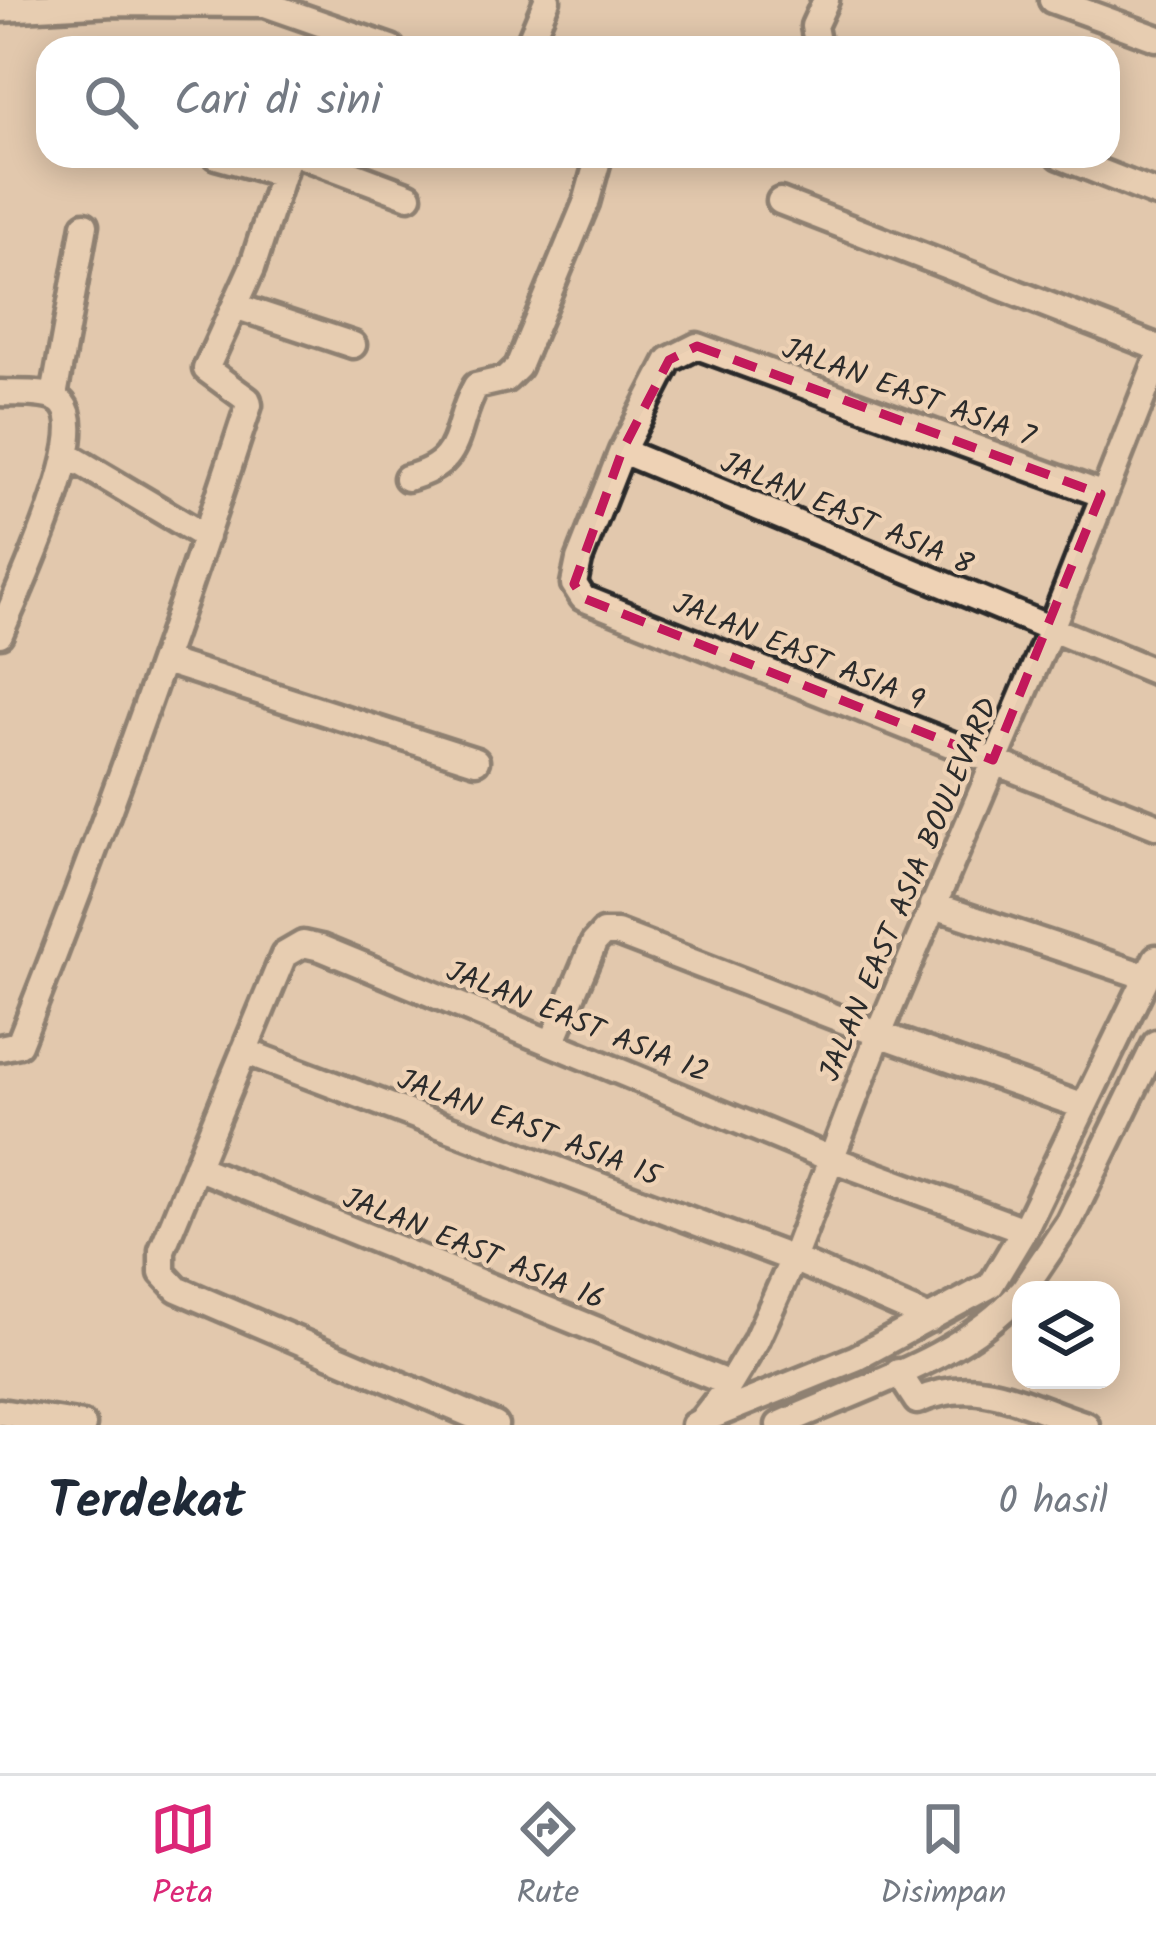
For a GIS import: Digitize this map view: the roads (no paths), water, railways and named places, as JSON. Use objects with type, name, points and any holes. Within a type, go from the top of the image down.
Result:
[{"type":"street","points":[[532,36],[547,0]]},
{"type":"street","points":[[816,36],[814,26],[826,0]]},
{"type":"street","points":[[1052,0],[1156,38]]},
{"type":"street","points":[[0,9],[68,3],[265,4],[324,36]]},
{"type":"street","points":[[0,1048],[19,1044],[164,662],[249,406],[248,400],[206,369],[236,306],[284,168]]},
{"type":"street","points":[[335,168],[409,196]]},
{"type":"street","points":[[407,478],[442,465],[452,453],[476,386],[506,379],[518,368],[586,203],[596,168]]},
{"type":"street","points":[[1090,168],[1156,194]]},
{"type":"street","points":[[780,201],[1156,347]]},
{"type":"street","points":[[54,396],[85,225]]},
{"type":"street","points":[[236,306],[353,346]]},
{"type":"street","name":"JALAN EAST ASIA 7","points":[[622,452],[669,360],[697,346],[1101,494]]},
{"type":"street","name":"JALAN EAST ASIA BOULEVARD","points":[[697,1423],[730,1384],[756,1341],[793,1258],[829,1157],[1050,631],[1156,363]]},
{"type":"street","points":[[0,393],[54,396],[66,407],[69,456],[0,634]]},
{"type":"street","name":"JALAN EAST ASIA 9","points":[[622,452],[578,560],[574,584],[583,598],[1156,826]]},
{"type":"street","name":"JALAN EAST ASIA 8","points":[[622,452],[1156,672]]},
{"type":"street","points":[[69,456],[206,537]]},
{"type":"street","points":[[164,662],[476,761]]},
{"type":"street","points":[[697,1423],[856,1358],[991,1285],[1024,1230],[1152,968],[932,904]]},
{"type":"street","points":[[552,1043],[594,943],[603,933],[617,933],[1082,1106]]},
{"type":"street","name":"JALAN EAST ASIA 12","points":[[244,1051],[284,955],[302,944],[321,948],[829,1157],[1024,1230]]},
{"type":"street","points":[[1029,1281],[1144,1100],[1156,1043]]},
{"type":"street","points":[[244,1051],[162,1250],[162,1274],[177,1289],[495,1425]]},
{"type":"street","name":"JALAN EAST ASIA 15","points":[[244,1051],[793,1258],[930,1319]]},
{"type":"street","name":"JALAN EAST ASIA 16","points":[[196,1167],[730,1384]]},
{"type":"street","points":[[779,1425],[900,1374],[981,1328],[1012,1300]]},
{"type":"street","points":[[900,1374],[917,1401],[943,1390],[970,1388],[1029,1417],[1086,1425]]},
{"type":"street","points":[[0,1412],[83,1425]]}]
